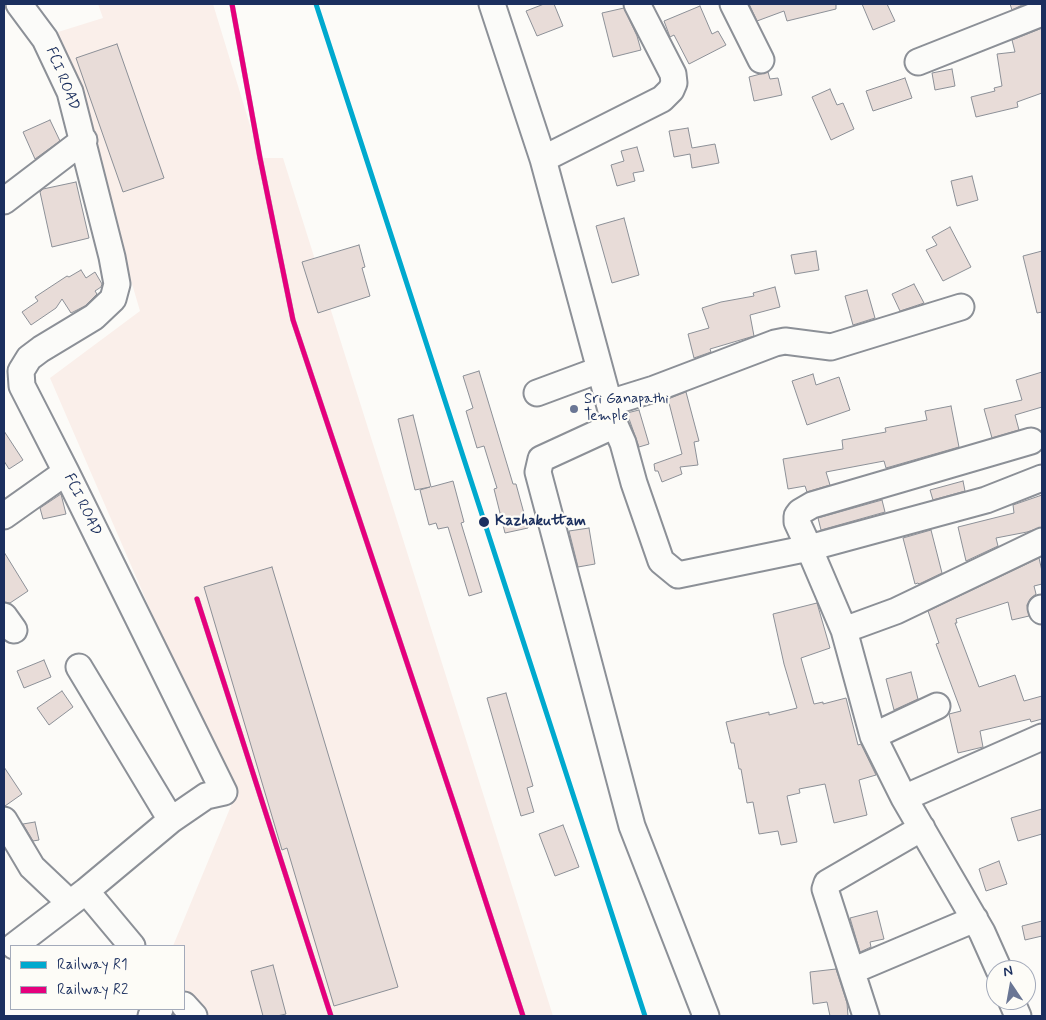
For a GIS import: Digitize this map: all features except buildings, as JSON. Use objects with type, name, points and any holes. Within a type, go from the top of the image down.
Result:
[{"type":"street","name":"FCI ROAD","points":[[16,945],[78,897],[171,820],[206,796],[224,792],[66,472],[22,386],[12,377],[29,358],[41,349],[94,317],[113,299],[117,284],[84,140],[70,92],[45,39],[19,4]]},
{"type":"street","points":[[492,4],[543,159],[612,414],[661,561],[678,575],[810,548],[986,500],[1042,478]]},
{"type":"street","points":[[543,159],[662,99],[671,90],[674,83],[673,74],[637,4]]},
{"type":"street","points":[[733,4],[762,60]]},
{"type":"street","points":[[918,62],[1042,13]]},
{"type":"street","points":[[4,201],[84,140]]},
{"type":"street","points":[[706,1016],[632,826],[538,472],[541,459],[654,390],[775,343],[786,341],[831,347],[961,307]]},
{"type":"street","points":[[537,393],[599,370]]},
{"type":"street","points":[[995,960],[975,919],[904,798],[873,736],[844,630],[810,548],[797,522],[797,516],[805,508],[1031,440]]},
{"type":"street","points":[[4,516],[66,472]]},
{"type":"street","points":[[844,630],[896,612],[1042,541]]},
{"type":"street","points":[[79,667],[171,820]]},
{"type":"street","points":[[873,736],[938,706]]},
{"type":"street","points":[[904,798],[1042,737]]},
{"type":"street","points":[[4,820],[32,867],[78,897],[131,945]]},
{"type":"street","points":[[866,1016],[824,889],[827,883],[922,828]]},
{"type":"street","points":[[852,971],[975,919]]},
{"type":"street","points":[[185,1005],[194,1016]]},
{"type":"shaded area","points":[[98,4],[213,4],[260,158],[283,158],[553,1016],[201,1016],[185,996],[185,945],[173,945],[233,801],[50,378],[140,311],[58,32],[103,18]]},
{"type":"railway","points":[[232,4],[260,158],[293,320],[523,1016]]},
{"type":"railway","points":[[197,599],[331,1016]]},
{"type":"rail line","name":"R2","points":[[232,4],[260,158],[293,320],[523,1016]]},
{"type":"rail line","name":"R1","points":[[316,4],[645,1016]]},
{"type":"rail line","name":"R2","points":[[197,599],[331,1016]]},
{"type":"place","name":"Sri Ganapathi Temple","points":[[574,409]]},
{"type":"place","name":"Kazhakuttam","points":[[484,522]]}]
